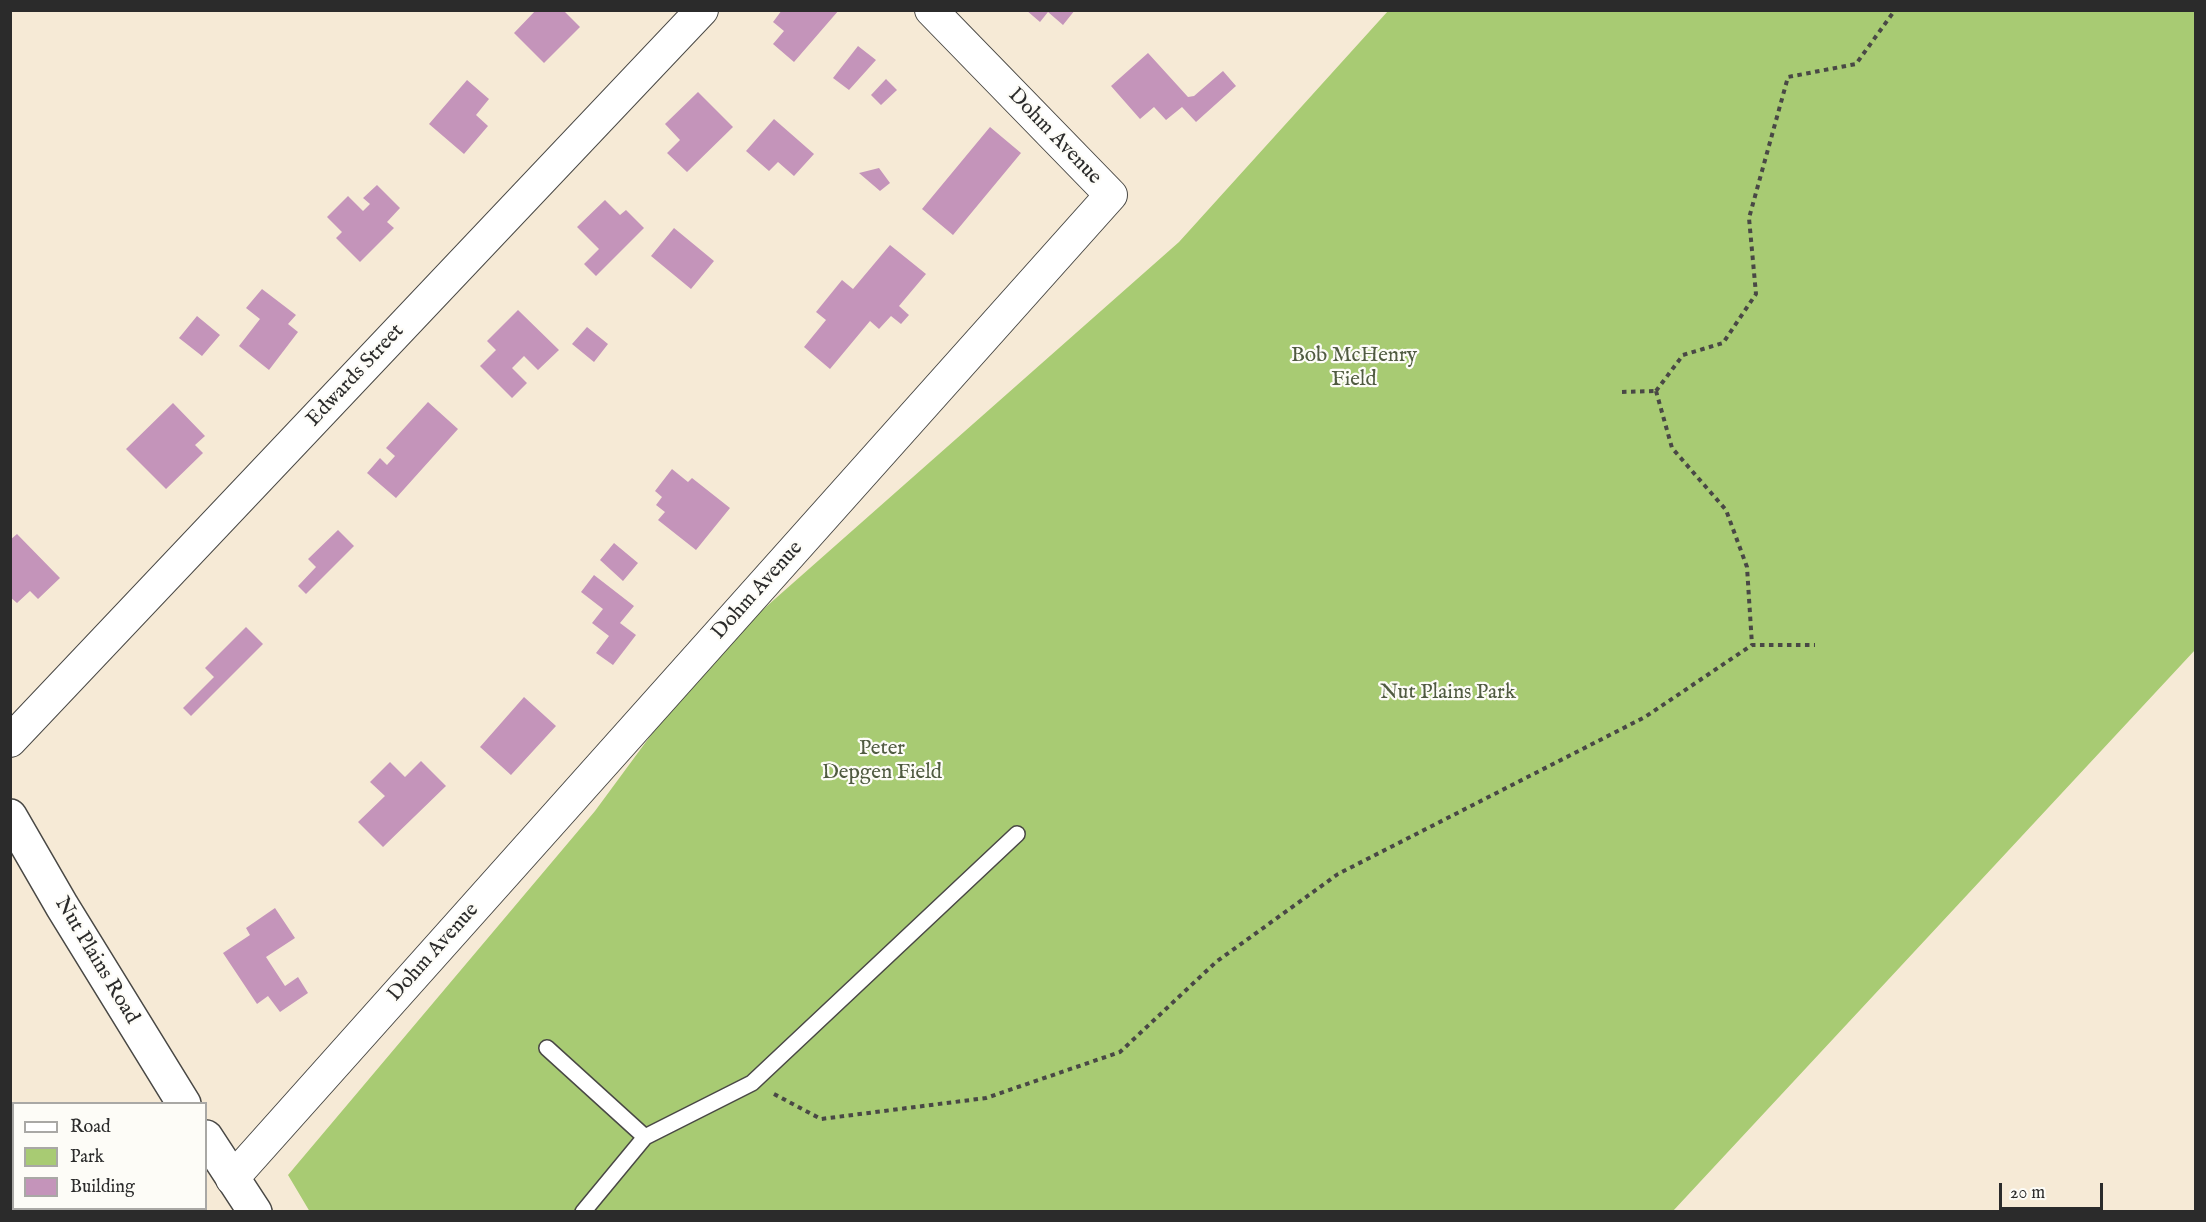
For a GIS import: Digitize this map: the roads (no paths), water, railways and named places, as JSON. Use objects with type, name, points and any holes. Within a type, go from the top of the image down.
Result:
[{"type":"street","name":"Edwards Street","points":[[10,741],[702,10]]},
{"type":"street","name":"Dohm Avenue","points":[[232,1179],[1111,195],[931,10]]},
{"type":"street","name":"Nut Plains Road","points":[[10,816],[62,906],[183,1102]]},
{"type":"street","points":[[207,1139],[255,1212]]},
{"type":"lane","points":[[584,1212],[645,1137],[752,1083],[1017,834]]},
{"type":"lane","points":[[547,1048],[645,1137]]},
{"type":"park label","name":"Bob McHenry Field","points":[[1354,369]]},
{"type":"park label","name":"Nut Plains Park","points":[[1448,694]]},
{"type":"park label","name":"Peter Depgen Field","points":[[882,762]]}]
